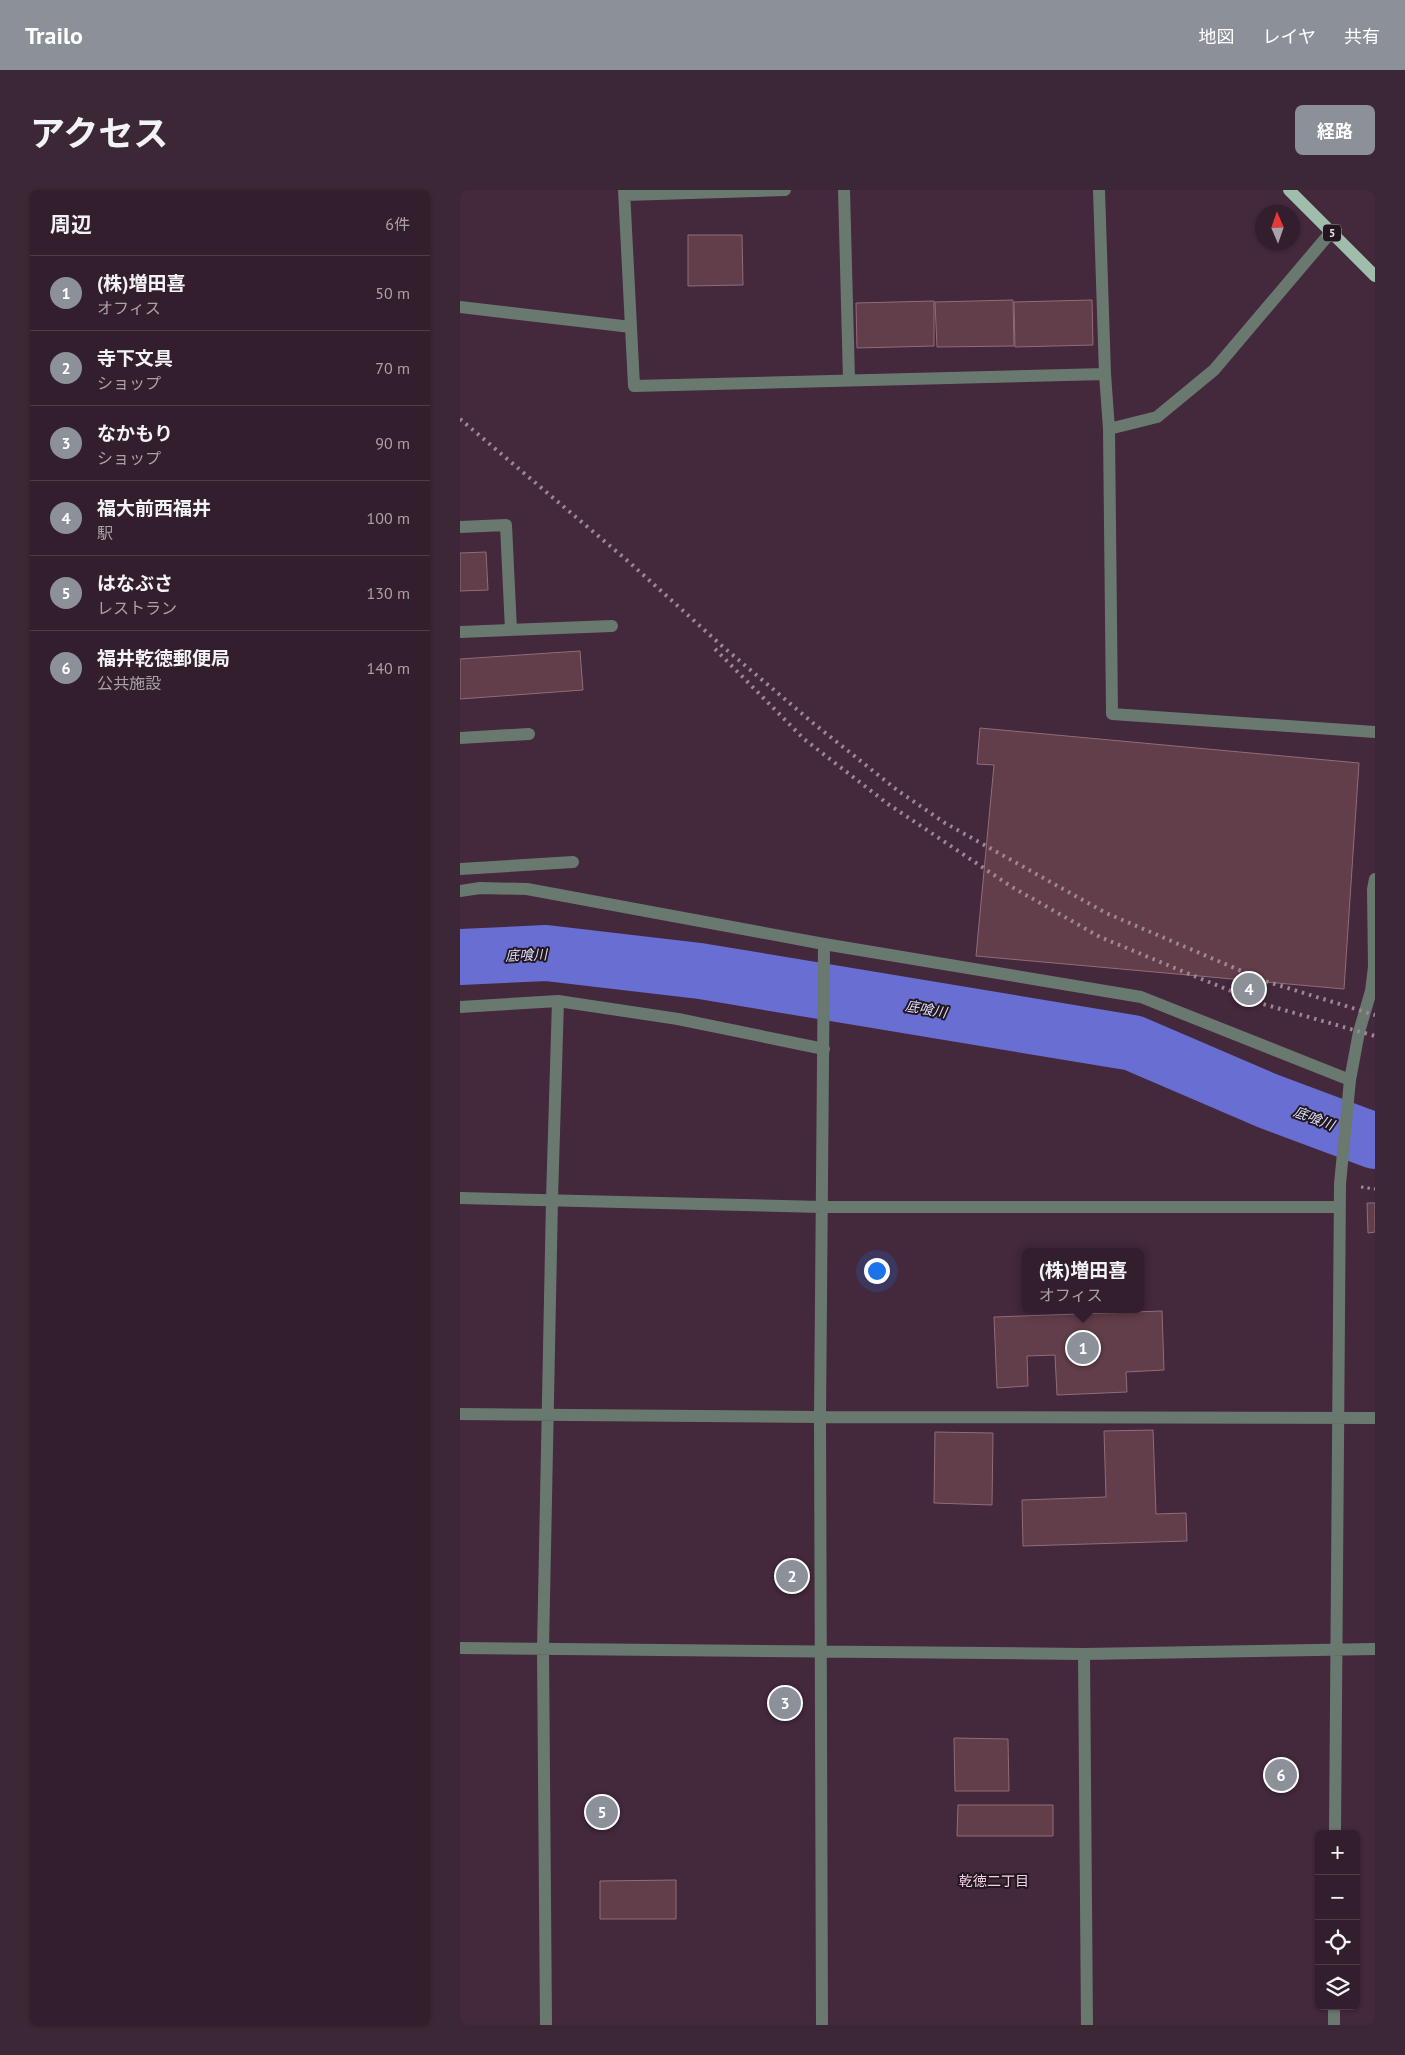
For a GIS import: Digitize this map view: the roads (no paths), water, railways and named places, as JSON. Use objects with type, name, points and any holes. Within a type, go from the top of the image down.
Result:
[{"type":"main road","name":"5","points":[[1289,190],[1375,276]]},
{"type":"street","points":[[785,190],[624,193],[634,386],[1105,374]]},
{"type":"street","points":[[844,190],[849,380]]},
{"type":"street","points":[[1099,190],[1105,374],[1110,429],[1112,714],[1375,732]]},
{"type":"street","points":[[1110,429],[1157,417],[1214,370],[1330,232]]},
{"type":"street","points":[[460,307],[631,327]]},
{"type":"street","points":[[460,527],[506,525],[511,630]]},
{"type":"street","points":[[460,632],[612,626]]},
{"type":"street","points":[[460,738],[530,734]]},
{"type":"street","points":[[460,869],[573,862]]},
{"type":"street","points":[[1335,1830],[1341,1176],[1349,1085],[1359,1032],[1375,968],[1373,889],[1375,878]]},
{"type":"street","points":[[460,892],[480,888],[527,889],[824,944],[1141,997],[1349,1085]]},
{"type":"street","points":[[822,2025],[820,1417],[824,944]]},
{"type":"street","points":[[460,1007],[558,1001],[678,1020],[824,1049]]},
{"type":"street","points":[[546,2025],[543,1648],[558,1001]]},
{"type":"street","points":[[460,1198],[822,1207],[1340,1207]]},
{"type":"street","points":[[460,1414],[1375,1418]]},
{"type":"street","points":[[460,1648],[1084,1654],[1375,1649]]},
{"type":"street","points":[[1084,1654],[1087,2025]]},
{"type":"street","points":[[1334,2010],[1334,2025]]},
{"type":"waterway","name":"底喰川","points":[[460,957],[546,953],[700,971],[1133,1043],[1268,1101],[1375,1141]]},
{"type":"railway","points":[[460,419],[629,562],[721,645],[813,723],[897,790],[945,823],[1106,913],[1265,981],[1375,1015]]},
{"type":"railway","points":[[715,649],[804,739],[888,804],[1012,887],[1100,937],[1182,971],[1263,1004],[1375,1036]]},
{"type":"place","name":"福大前西福井","points":[[1249,989]]},
{"type":"place","name":"(株)増田喜","points":[[1083,1348]]},
{"type":"place","name":"寺下文具","points":[[792,1576]]},
{"type":"place","name":"なかもり","points":[[785,1703]]},
{"type":"place","name":"福井乾徳郵便局","points":[[1281,1775]]},
{"type":"place","name":"はなぶさ","points":[[602,1812]]},
{"type":"district","name":"乾徳二丁目","points":[[994,1881]]}]
